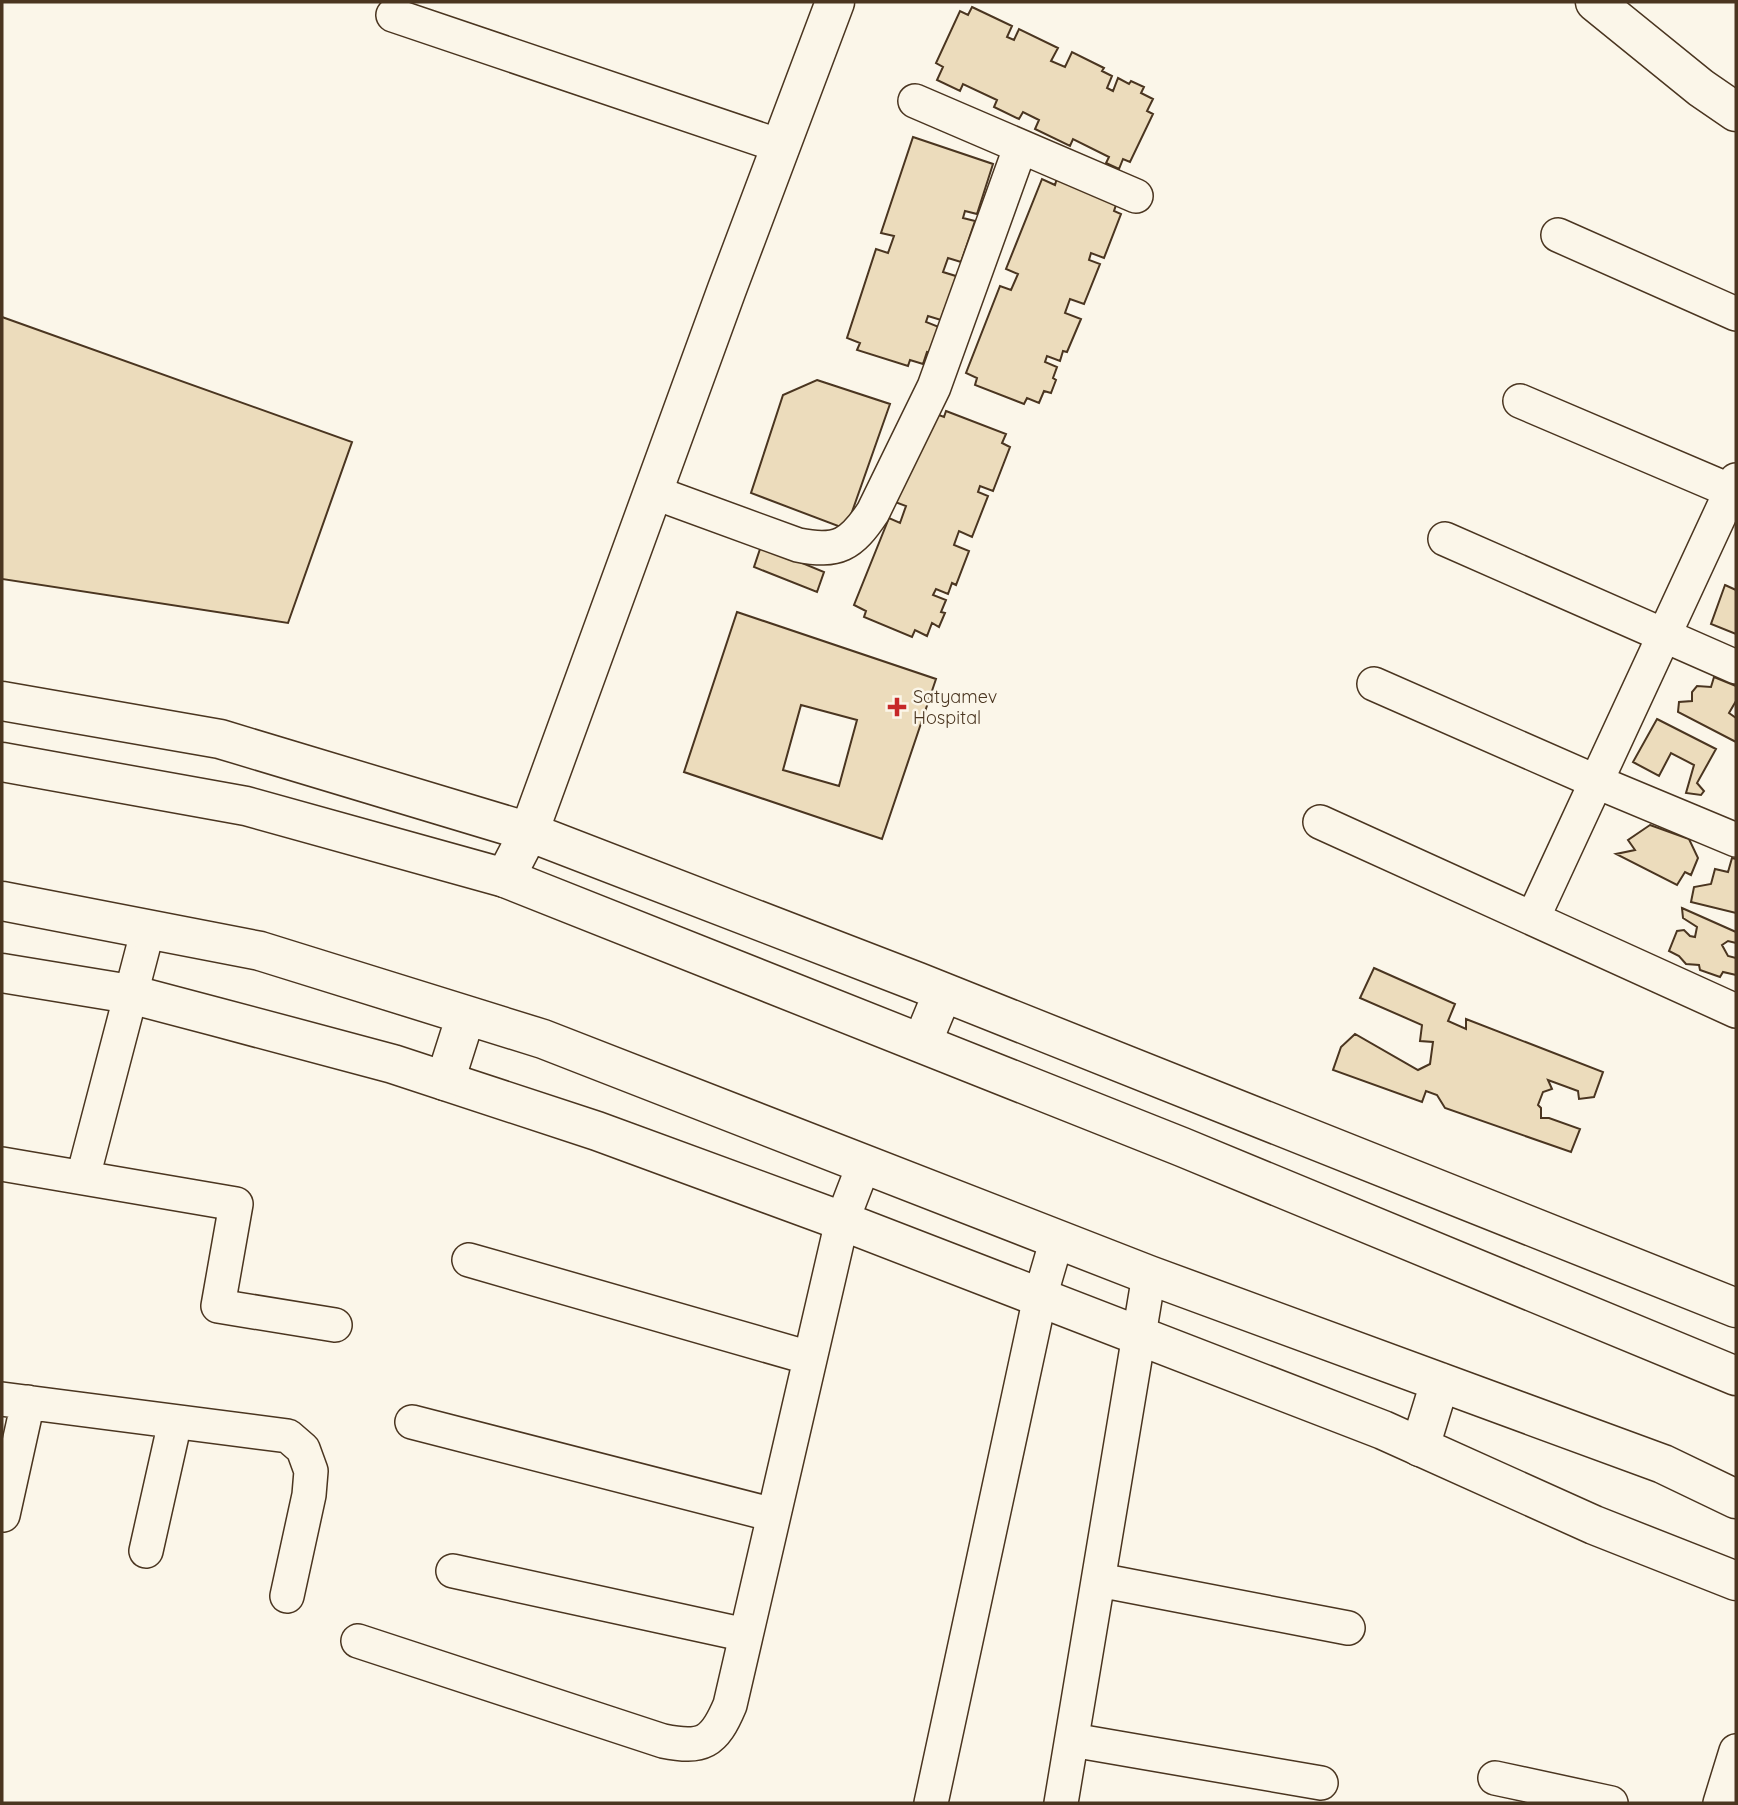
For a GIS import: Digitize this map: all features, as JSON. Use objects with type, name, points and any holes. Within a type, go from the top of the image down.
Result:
[{"type":"street","points":[[505,878],[528,832],[835,2]]},
{"type":"street","points":[[1595,2],[1701,88],[1736,112]]},
{"type":"street","points":[[393,15],[780,146]]},
{"type":"street","points":[[915,102],[1136,196]]},
{"type":"street","points":[[653,492],[798,545],[819,549],[834,548],[847,542],[861,530],[873,512],[934,387],[1020,148]]},
{"type":"street","points":[[1558,235],[1736,314]]},
{"type":"street","points":[[1520,401],[1735,488],[1533,918]]},
{"type":"street","points":[[1444,539],[1736,667]]},
{"type":"street","points":[[1374,684],[1736,840]]},
{"type":"street","points":[[2,701],[220,739],[528,832],[943,992],[1736,1308]]},
{"type":"street","points":[[2,762],[246,806],[505,878],[1195,1152],[1736,1376]]},
{"type":"street","points":[[1321,822],[1736,1011]]},
{"type":"street","points":[[2,901],[260,951],[543,1039],[1149,1275],[1663,1464],[1736,1499]]},
{"type":"street","points":[[83,1177],[148,929]]},
{"type":"street","points":[[2,973],[130,994],[393,1064],[597,1131],[1140,1335],[1420,1447],[1594,1525],[1736,1581]]},
{"type":"street","points":[[922,1044],[943,992]]},
{"type":"street","points":[[445,1081],[466,1015]]},
{"type":"street","points":[[2,1164],[236,1205],[218,1306],[335,1325]]},
{"type":"street","points":[[358,1641],[649,1737],[685,1745],[705,1741],[721,1727],[730,1705],[842,1221],[864,1164]]},
{"type":"street","points":[[931,1803],[1040,1297],[1057,1239]]},
{"type":"street","points":[[469,1260],[810,1358]]},
{"type":"street","points":[[1061,1803],[1149,1275]]},
{"type":"street","points":[[1420,1447],[1440,1382]]},
{"type":"street","points":[[3,1515],[15,1401],[288,1436],[303,1449],[311,1471],[309,1495],[287,1595]]},
{"type":"street","points":[[146,1551],[175,1422]]},
{"type":"street","points":[[412,1422],[774,1515]]},
{"type":"street","points":[[453,1571],[746,1635]]},
{"type":"street","points":[[1099,1580],[1348,1628]]},
{"type":"street","points":[[1072,1740],[1321,1783]]},
{"type":"street","points":[[1720,1803],[1736,1751]]},
{"type":"street","points":[[1495,1777],[1611,1803]]},
{"type":"building","points":[[972,7],[1012,26],[1007,37],[1014,40],[1019,29],[1058,48],[1051,61],[1065,67],[1072,52],[1104,68],[1102,71],[1112,76],[1107,88],[1113,91],[1118,78],[1144,87],[1141,93],[1153,99],[1147,111],[1153,114],[1130,162],[1123,159],[1119,169],[1106,163],[1109,157],[1073,139],[1070,146],[1035,129],[1039,120],[1023,112],[1019,119],[994,107],[997,100],[963,84],[960,91],[937,80],[943,67],[936,63],[960,11],[968,15]]},
{"type":"building","points":[[913,137],[993,164],[977,214],[965,211],[963,218],[975,221],[961,262],[948,258],[943,272],[959,277],[947,311],[944,310],[941,320],[928,316],[926,322],[939,327],[933,353],[927,352],[923,364],[910,360],[908,366],[857,350],[860,343],[847,338],[876,249],[888,253],[894,236],[881,233]]},
{"type":"building","points":[[1057,178],[1117,202],[1114,211],[1121,214],[1104,258],[1091,253],[1089,260],[1100,264],[1084,304],[1070,299],[1065,313],[1081,319],[1067,352],[1063,351],[1060,361],[1047,356],[1045,362],[1057,367],[1051,393],[1044,391],[1039,403],[1027,398],[1024,404],[975,385],[977,378],[966,373],[1000,286],[1011,290],[1018,274],[1006,269],[1042,179],[1055,185]]},
{"type":"building","points":[[2,317],[352,442],[288,623],[2,579]]},
{"type":"building","points":[[817,380],[890,404],[846,529],[751,493],[783,395]]},
{"type":"building","points":[[946,411],[1006,434],[1002,443],[1010,447],[993,491],[980,486],[978,492],[988,496],[972,537],[959,531],[954,545],[969,551],[956,585],[952,583],[948,594],[936,589],[933,595],[946,600],[941,612],[945,613],[939,627],[932,623],[927,636],[915,630],[912,637],[864,617],[866,611],[854,605],[889,518],[900,523],[906,506],[895,502],[931,412],[944,417]]},
{"type":"building","points":[[761,546],[824,572],[817,592],[754,567]]},
{"type":"building","points":[[1725,585],[1736,590],[1736,634],[1711,624]]},
{"type":"building","points":[[737,612],[936,679],[882,839],[684,772]],"holes":[[[801,705],[857,720],[839,786],[783,770]]]},
{"type":"building","points":[[1714,677],[1736,686],[1736,701],[1729,713],[1736,718],[1736,742],[1678,712],[1679,702],[1692,701],[1692,692],[1697,686],[1711,687]]},
{"type":"building","points":[[1657,719],[1716,749],[1697,783],[1704,791],[1701,795],[1686,793],[1694,765],[1671,753],[1659,776],[1633,762]]},
{"type":"building","points":[[1650,825],[1689,839],[1698,858],[1691,875],[1685,872],[1677,885],[1616,854],[1635,850],[1628,840]]},
{"type":"building","points":[[1732,858],[1736,859],[1736,913],[1691,902],[1694,887],[1711,884],[1715,869],[1728,872]]},
{"type":"building","points":[[1682,908],[1736,932],[1736,943],[1728,941],[1722,945],[1728,956],[1736,958],[1736,975],[1723,972],[1720,977],[1700,970],[1699,965],[1686,964],[1679,956],[1669,951],[1677,931],[1684,930],[1695,937],[1697,927],[1683,918]]},
{"type":"building","points":[[1374,968],[1455,1004],[1448,1021],[1466,1029],[1466,1019],[1603,1072],[1594,1097],[1579,1099],[1578,1091],[1548,1080],[1552,1089],[1543,1092],[1538,1105],[1541,1108],[1541,1118],[1549,1118],[1580,1129],[1571,1152],[1445,1108],[1437,1095],[1426,1091],[1422,1102],[1333,1070],[1341,1047],[1355,1034],[1418,1070],[1430,1064],[1433,1042],[1420,1041],[1422,1025],[1360,998]]},
{"type":"place","name":"Satyamev Hospital","points":[[897,707]]}]
